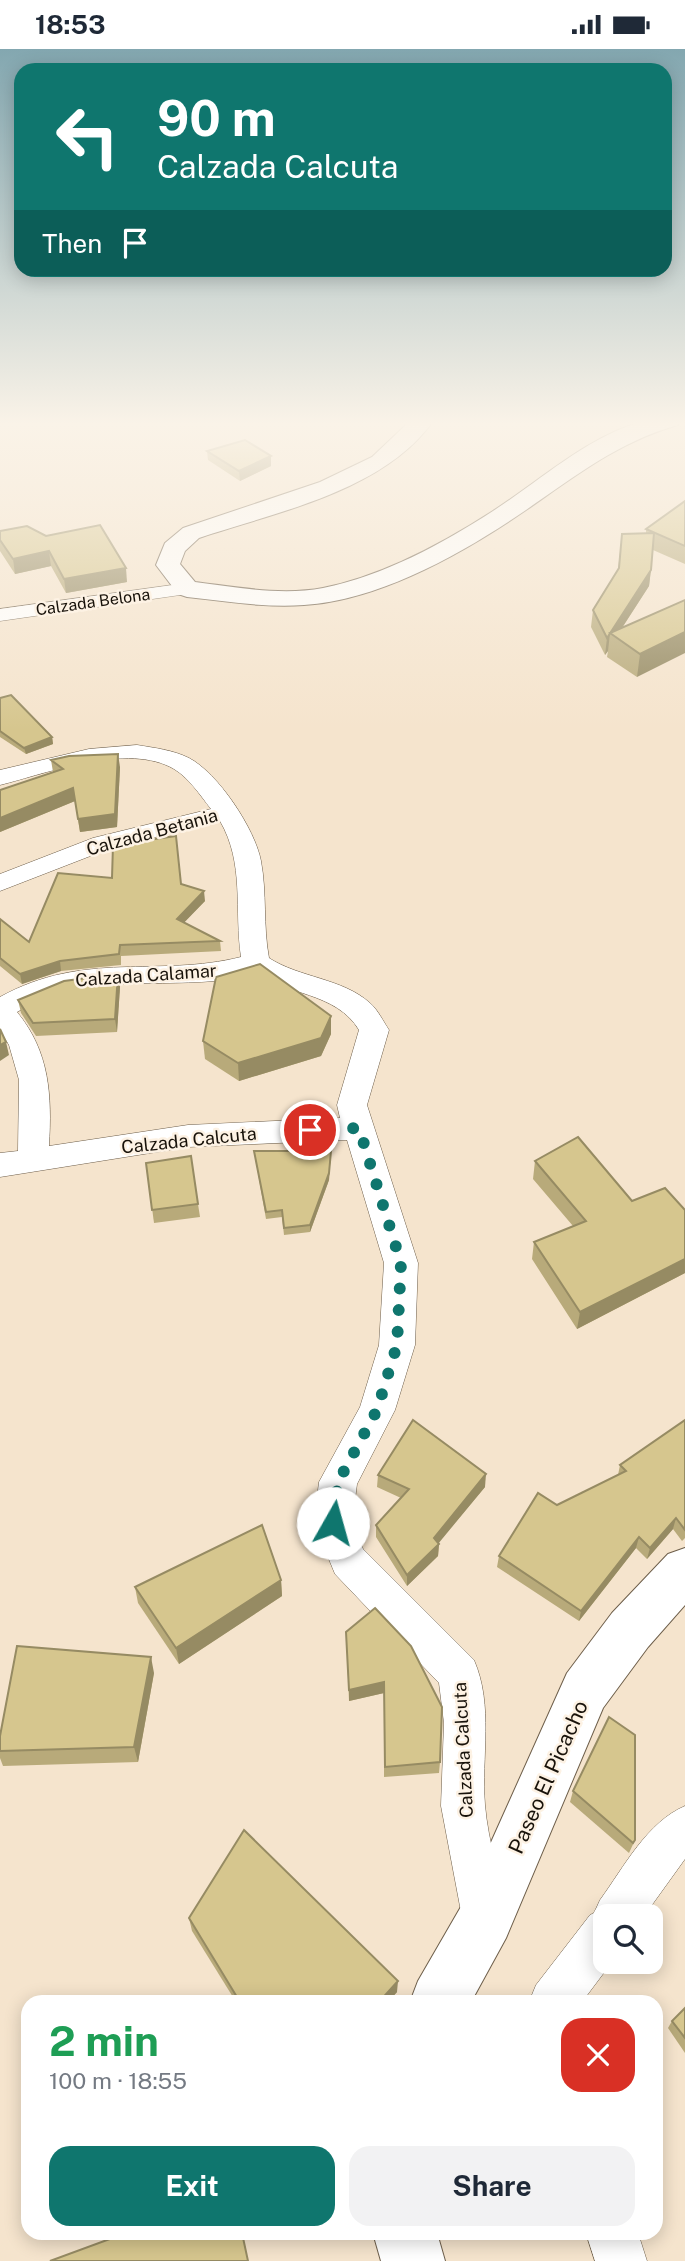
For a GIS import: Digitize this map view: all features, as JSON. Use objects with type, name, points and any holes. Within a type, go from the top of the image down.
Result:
[{"type":"street","points":[[216,524],[191,533],[173,548],[168,565],[187,589],[251,596],[321,596],[379,579],[466,538],[487,524]]},
{"type":"street","name":"Calzada Belona","points":[[0,615],[187,589]]},
{"type":"street","points":[[0,778],[95,756],[135,753],[159,755],[181,762],[227,812],[246,850],[250,936],[256,962],[272,974],[325,989],[360,1009],[374,1030],[352,1105],[359,1128]]},
{"type":"street","name":"Calzada Betania","points":[[0,883],[102,843],[227,812]]},
{"type":"street","name":"Calzada Calamar","points":[[0,1009],[32,991],[76,978],[217,972],[256,962]]},
{"type":"street","points":[[0,1009],[22,1038],[35,1077],[17,1162]]},
{"type":"street","name":"Calzada Calcuta","points":[[17,1162],[188,1136],[359,1128],[401,1263],[397,1345],[377,1410],[338,1482],[333,1523],[349,1561],[459,1674],[465,1723],[463,1806],[486,1918]]},
{"type":"street","name":"Paseo El Picacho","points":[[453,1995],[585,1691],[630,1630],[685,1570]]},
{"type":"street","points":[[627,1904],[680,1841]]},
{"type":"street","points":[[559,1995],[593,1949]]},
{"type":"street","points":[[407,2240],[412,2261]]},
{"type":"street","points":[[614,2240],[621,2261]]},
{"type":"building","points":[[653,524],[685,524],[685,546],[646,529]]},
{"type":"building","points":[[100,525],[126,568],[64,579],[49,551],[13,559],[0,540],[0,531],[27,526],[46,536]]},
{"type":"building","points":[[654,533],[651,570],[607,638],[593,610],[619,568],[622,534]]},
{"type":"building","points":[[685,600],[685,632],[640,654],[610,633]]},
{"type":"building","points":[[11,695],[52,737],[24,748],[0,731],[0,698]]},
{"type":"building","points":[[118,754],[115,814],[78,819],[73,788],[0,818],[0,790],[63,769],[51,760],[69,756]]},
{"type":"building","points":[[176,836],[181,884],[204,891],[177,919],[220,941],[120,945],[119,954],[60,961],[20,974],[0,958],[0,919],[29,942],[58,873],[112,878],[113,845]]},
{"type":"building","points":[[260,964],[331,1016],[321,1038],[238,1063],[203,1041],[216,977]]},
{"type":"building","points":[[118,974],[115,1019],[33,1023],[18,1000],[64,981]]},
{"type":"building","points":[[0,1029],[6,1042],[0,1045]]},
{"type":"building","points":[[578,1137],[632,1201],[665,1188],[685,1210],[685,1259],[580,1312],[534,1242],[586,1221],[535,1161]]},
{"type":"building","points":[[254,1151],[331,1151],[329,1173],[310,1225],[284,1228],[282,1210],[266,1212]]},
{"type":"building","points":[[191,1156],[198,1204],[152,1210],[146,1163]]},
{"type":"building","points":[[413,1420],[486,1474],[434,1538],[439,1544],[407,1575],[376,1525],[409,1489],[378,1475]]},
{"type":"building","points":[[685,1420],[685,1530],[676,1518],[650,1548],[639,1537],[581,1611],[499,1556],[538,1493],[557,1505],[626,1471],[620,1465]]},
{"type":"building","points":[[262,1525],[281,1580],[176,1648],[135,1587]]},
{"type":"building","points":[[375,1608],[411,1646],[442,1707],[440,1762],[385,1767],[384,1682],[349,1690],[346,1632]]},
{"type":"building","points":[[17,1646],[151,1657],[134,1747],[0,1751],[0,1736]]},
{"type":"building","points":[[609,1717],[635,1735],[633,1843],[573,1791]]},
{"type":"building","points":[[244,1830],[398,1981],[385,1995],[236,1995],[189,1918]]},
{"type":"building","points":[[685,2008],[685,2038],[672,2021]]},
{"type":"building","points":[[107,2240],[244,2240],[248,2261],[50,2261]]},
{"type":"route","points":[[310,1130],[359,1128],[401,1263],[397,1345],[377,1410],[338,1482],[333,1523]]}]
